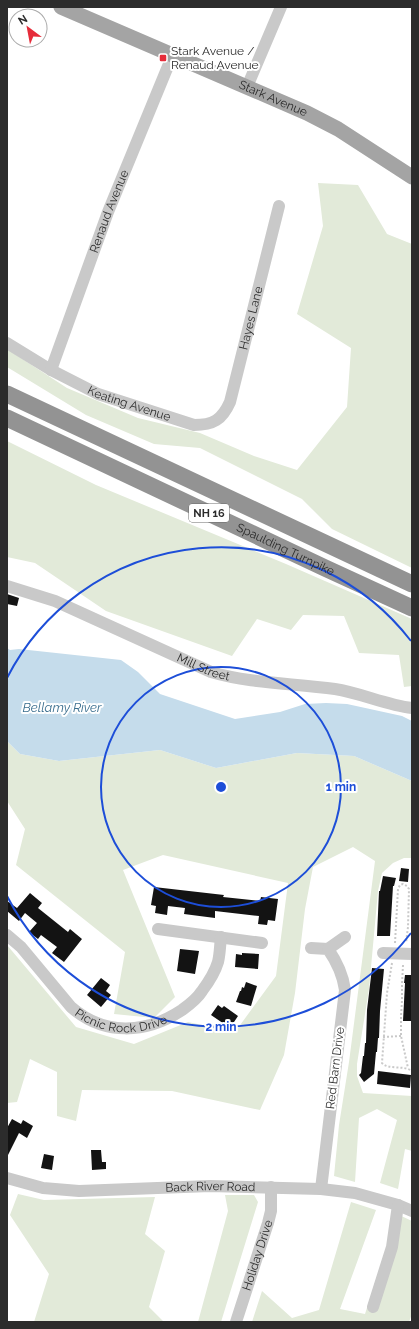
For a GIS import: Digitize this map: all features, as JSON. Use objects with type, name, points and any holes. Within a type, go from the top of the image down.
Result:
[{"type":"highway","name":"Spaulding Turnpike","points":[[7,394],[412,584]]},
{"type":"highway","name":"Spaulding Turnpike","points":[[7,418],[412,608]]},
{"type":"main road","name":"Stark Avenue","points":[[61,7],[173,54],[306,113],[338,129],[412,176]]},
{"type":"street","points":[[247,87],[281,7]]},
{"type":"street","name":"Renaud Avenue","points":[[51,370],[108,212],[173,54]]},
{"type":"street","name":"Hayes Lane","points":[[211,423],[222,416],[230,402],[279,206]]},
{"type":"street","name":"Keating Avenue","points":[[7,343],[51,370],[92,391],[189,424],[204,425],[211,423]]},
{"type":"street","name":"Mill Street","points":[[7,586],[55,601],[211,672],[227,677],[338,689],[389,704],[412,708]]},
{"type":"street","points":[[158,928],[262,943]]},
{"type":"street","name":"Picnic Rock Drive","points":[[7,935],[21,947],[71,1007],[78,1013],[103,1025],[127,1029],[141,1028],[164,1020],[176,1014],[194,1000],[201,993],[218,962],[221,937]]},
{"type":"street","points":[[311,948],[328,949],[345,937]]},
{"type":"street","name":"Red Barn Drive","points":[[321,1189],[345,990],[343,977],[334,957],[328,949]]},
{"type":"street","name":"Back River Road","points":[[7,1178],[43,1188],[78,1191],[210,1186],[321,1189],[355,1193],[398,1205],[412,1211]]},
{"type":"street","name":"Holiday Drive","points":[[236,1322],[268,1223],[271,1211],[271,1187]]},
{"type":"street","points":[[373,1307],[392,1248],[398,1205]]},
{"type":"path","points":[[408,1068],[401,1036],[402,984],[398,953],[398,889],[400,885],[403,884],[408,886],[409,889],[408,927],[398,953],[387,993],[382,1063],[383,1065],[408,1068],[412,1070]]},
{"type":"path","points":[[383,1037],[401,1036]]},
{"type":"green space","points":[[318,183],[358,185],[387,234],[412,244],[412,568],[332,529],[302,499],[200,448],[154,444],[86,415],[7,367],[7,349],[67,388],[138,418],[200,433],[254,456],[297,470],[347,407],[351,348],[297,314],[323,226]]},
{"type":"green space","points":[[7,441],[96,485],[286,564],[412,619],[412,686],[404,687],[399,655],[359,653],[344,616],[303,615],[291,630],[257,619],[232,656],[106,611],[35,563],[7,557]]},
{"type":"green space","points":[[7,741],[20,754],[59,761],[160,750],[216,768],[297,753],[354,756],[412,781],[412,858],[404,858],[393,863],[382,873],[378,891],[369,989],[357,1064],[357,1076],[363,1093],[412,1096],[412,1151],[405,1149],[398,1189],[380,1183],[397,1120],[377,1109],[359,1118],[355,1182],[334,1176],[339,1125],[349,1062],[375,861],[353,847],[313,867],[305,909],[295,993],[284,1055],[260,1110],[172,1091],[82,1090],[76,1121],[57,1116],[57,1072],[30,1059],[17,1102],[7,1103],[7,945],[76,1027],[134,1044],[188,1022],[235,1032],[276,976],[288,883],[163,855],[123,870],[175,997],[154,1018],[114,1014],[125,952],[16,865],[25,829],[7,801]]},
{"type":"green space","points":[[18,1194],[44,1200],[155,1197],[145,1234],[165,1251],[149,1307],[164,1322],[34,1322],[49,1274],[10,1215]]},
{"type":"green space","points":[[225,1195],[254,1195],[258,1202],[221,1322],[198,1322],[228,1211]]},
{"type":"green space","points":[[351,1202],[376,1210],[340,1309],[365,1314],[397,1214],[412,1221],[412,1314],[409,1322],[252,1322],[262,1291],[292,1318],[319,1310]]},
{"type":"water","name":"Bellamy River","points":[[7,648],[10,650],[19,649],[121,660],[138,672],[160,694],[235,719],[280,712],[305,704],[326,703],[347,704],[402,716],[412,721],[412,781],[354,756],[297,753],[216,768],[160,750],[59,761],[20,754],[7,741]]},
{"type":"building","points":[[7,594],[19,598],[17,606],[7,604]]},
{"type":"building","points":[[401,868],[409,869],[408,882],[399,881]]},
{"type":"building","points":[[383,876],[396,878],[393,886],[390,936],[377,936],[379,891]]},
{"type":"building","points":[[154,887],[224,895],[223,897],[260,901],[261,897],[278,899],[275,921],[268,920],[267,925],[258,924],[259,916],[215,911],[215,918],[184,914],[185,908],[168,906],[167,915],[155,913],[156,906],[151,905]]},
{"type":"building","points":[[30,893],[42,903],[38,908],[68,932],[70,929],[82,939],[64,962],[52,953],[57,947],[41,935],[38,939],[29,932],[37,923],[25,913],[19,921],[7,911],[7,901],[17,908]]},
{"type":"building","points":[[180,949],[199,951],[195,974],[177,971]]},
{"type":"building","points":[[242,953],[259,954],[258,969],[235,967],[236,954],[242,955]]},
{"type":"building","points":[[372,968],[384,969],[379,1038],[374,1074],[364,1082],[359,1075],[361,1073],[366,1043],[367,1010]]},
{"type":"building","points":[[405,975],[412,975],[412,1021],[403,1021]]},
{"type":"building","points":[[101,978],[110,985],[106,991],[111,995],[101,1007],[87,995]]},
{"type":"building","points":[[246,982],[257,986],[251,1006],[236,1002],[242,987],[244,988]]},
{"type":"building","points":[[218,1005],[222,1008],[224,1006],[238,1016],[230,1028],[211,1015]]},
{"type":"building","points":[[378,1071],[411,1075],[410,1088],[377,1084]]},
{"type":"building","points":[[12,1119],[21,1124],[23,1120],[33,1126],[27,1138],[19,1133],[7,1157],[7,1128]]},
{"type":"building","points":[[91,1150],[101,1150],[102,1162],[106,1162],[106,1169],[92,1170]]},
{"type":"building","points":[[44,1154],[54,1156],[52,1170],[41,1168]]},
{"type":"place","name":"Stark Avenue / Renaud Avenue","points":[[163,58]]}]
